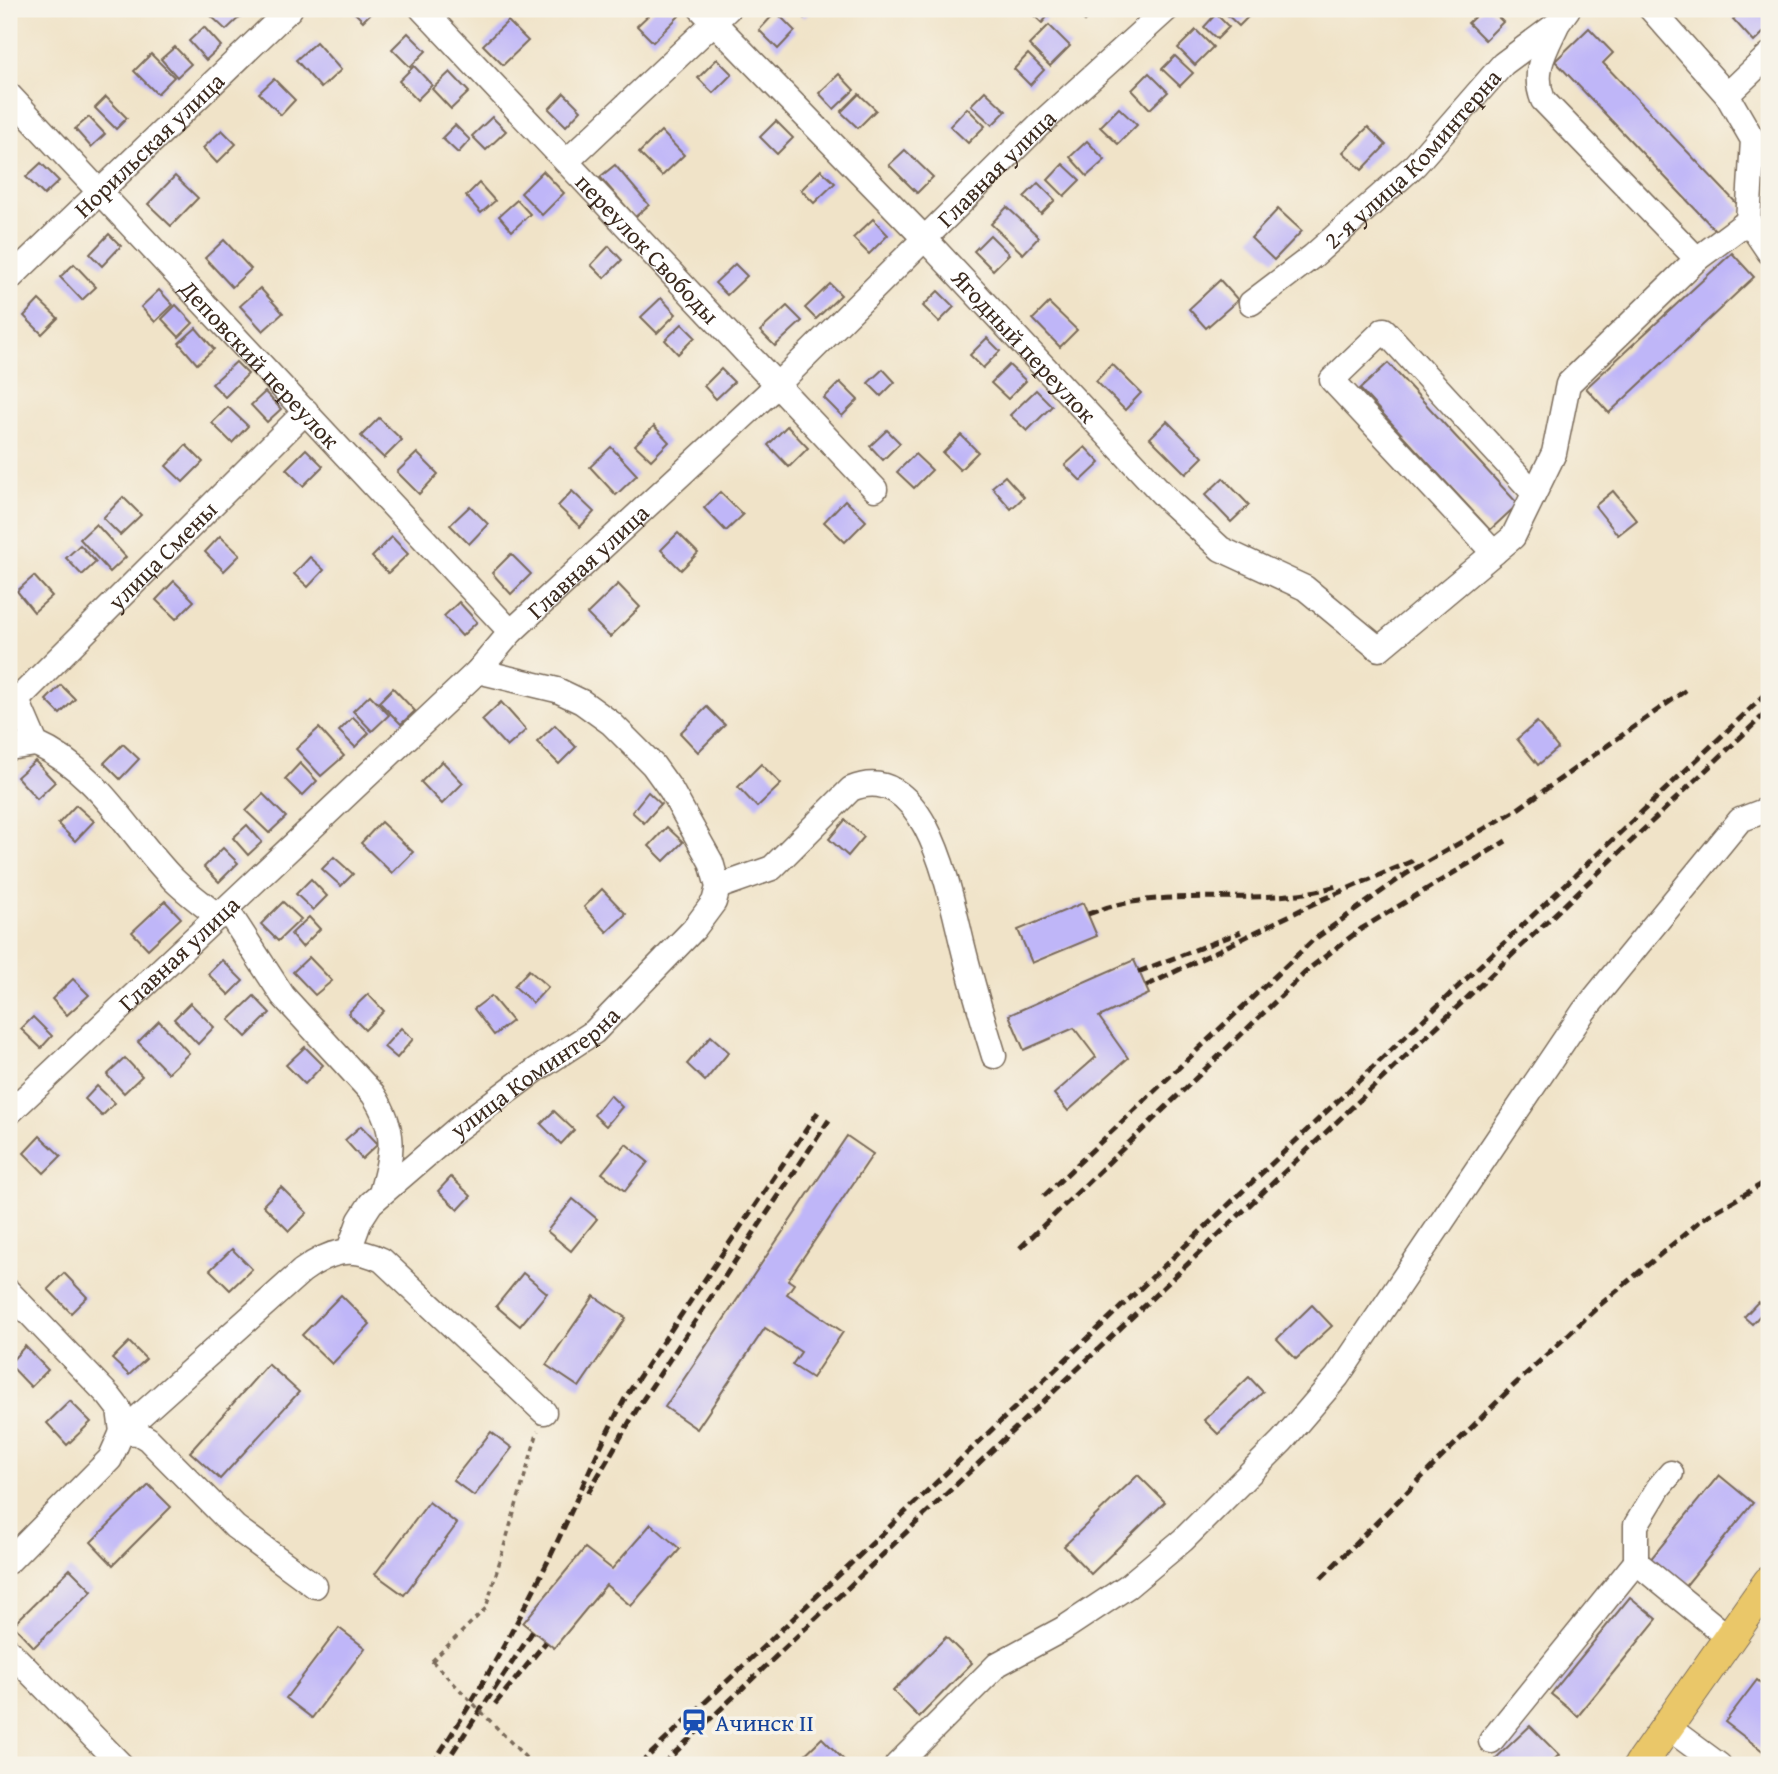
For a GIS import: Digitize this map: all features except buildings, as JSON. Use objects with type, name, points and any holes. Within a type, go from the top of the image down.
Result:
[{"type":"main road","points":[[1640,1765],[1769,1583]]},
{"type":"street","name":"Норильская улица","points":[[9,279],[290,9]]},
{"type":"street","name":"переулок Свободы","points":[[422,9],[567,161],[775,387],[874,489]]},
{"type":"street","name":"Главная улица","points":[[9,1113],[478,671],[511,632],[775,387],[1039,125],[1167,9]]},
{"type":"street","points":[[1651,9],[1727,94],[1753,140],[1748,221],[1769,252]]},
{"type":"street","points":[[567,161],[715,13]]},
{"type":"street","name":"Ягодный переулок","points":[[715,13],[1170,502],[1221,549],[1305,588],[1379,649],[1494,553]]},
{"type":"street","points":[[1563,16],[1538,65],[1538,86],[1543,100],[1697,259]]},
{"type":"street","name":"2-я улица Коминтерна","points":[[1251,303],[1313,256],[1415,165],[1503,64],[1563,16]]},
{"type":"street","points":[[1727,94],[1769,55]]},
{"type":"street","name":"Деповский переулок","points":[[9,95],[511,632]]},
{"type":"street","points":[[1534,493],[1384,330],[1332,380],[1494,553],[1513,537],[1554,453],[1568,384],[1697,259],[1748,221]]},
{"type":"street","name":"улица Смены","points":[[13,697],[306,411]]},
{"type":"street","points":[[478,671],[557,690],[582,702],[611,723],[653,765],[671,790],[711,862],[718,887],[772,868],[851,789],[860,785],[880,786],[898,793],[919,816],[941,856],[993,1056]]},
{"type":"street","points":[[13,697],[36,744]]},
{"type":"street","points":[[9,748],[36,744],[49,750],[105,796],[172,878],[223,913],[283,996],[373,1094],[383,1109],[392,1139],[392,1155],[381,1193]]},
{"type":"street","points":[[897,1765],[999,1664],[1062,1629],[1128,1586],[1183,1540],[1282,1441],[1338,1377],[1584,1011],[1740,820],[1769,809]]},
{"type":"street","name":"улица Коминтерна","points":[[349,1250],[364,1212],[381,1193],[467,1121],[601,1025],[694,929],[715,902],[718,887]]},
{"type":"street","points":[[122,1432],[302,1271],[316,1261],[349,1250],[367,1252],[382,1260],[544,1412]]},
{"type":"street","points":[[9,1292],[109,1396],[119,1409],[122,1432],[119,1444],[104,1466],[9,1561]]},
{"type":"street","points":[[122,1432],[138,1433],[148,1439],[235,1527],[316,1586]]},
{"type":"street","points":[[1490,1741],[1636,1562],[1636,1525],[1659,1487],[1671,1473]]},
{"type":"street","points":[[1636,1562],[1728,1638]]},
{"type":"street","points":[[9,1651],[121,1765]]},
{"type":"street","points":[[1666,1726],[1719,1765]]},
{"type":"path","points":[[533,1765],[432,1661],[486,1608],[544,1412]]},
{"type":"railway","points":[[1044,1196],[1312,941],[1406,874],[1515,811],[1686,690]]},
{"type":"railway","points":[[639,1765],[1769,691]]},
{"type":"railway","points":[[662,1765],[1769,710]]},
{"type":"railway","points":[[1020,1248],[1310,968],[1361,929],[1506,841]]},
{"type":"railway","points":[[1146,986],[1319,901],[1415,860]]},
{"type":"railway","points":[[1088,914],[1150,900],[1277,896],[1340,885]]},
{"type":"railway","points":[[1138,972],[1241,932]]},
{"type":"railway","points":[[432,1765],[478,1692],[520,1617],[627,1395],[818,1112]]},
{"type":"railway","points":[[588,1493],[640,1404],[829,1120]]},
{"type":"railway","points":[[1321,1578],[1510,1389],[1601,1304],[1704,1218],[1769,1180]]},
{"type":"railway","points":[[444,1765],[533,1631]]},
{"type":"railway","points":[[495,1704],[546,1642]]},
{"type":"place","name":"Ачинск II","points":[[694,1722]]}]
